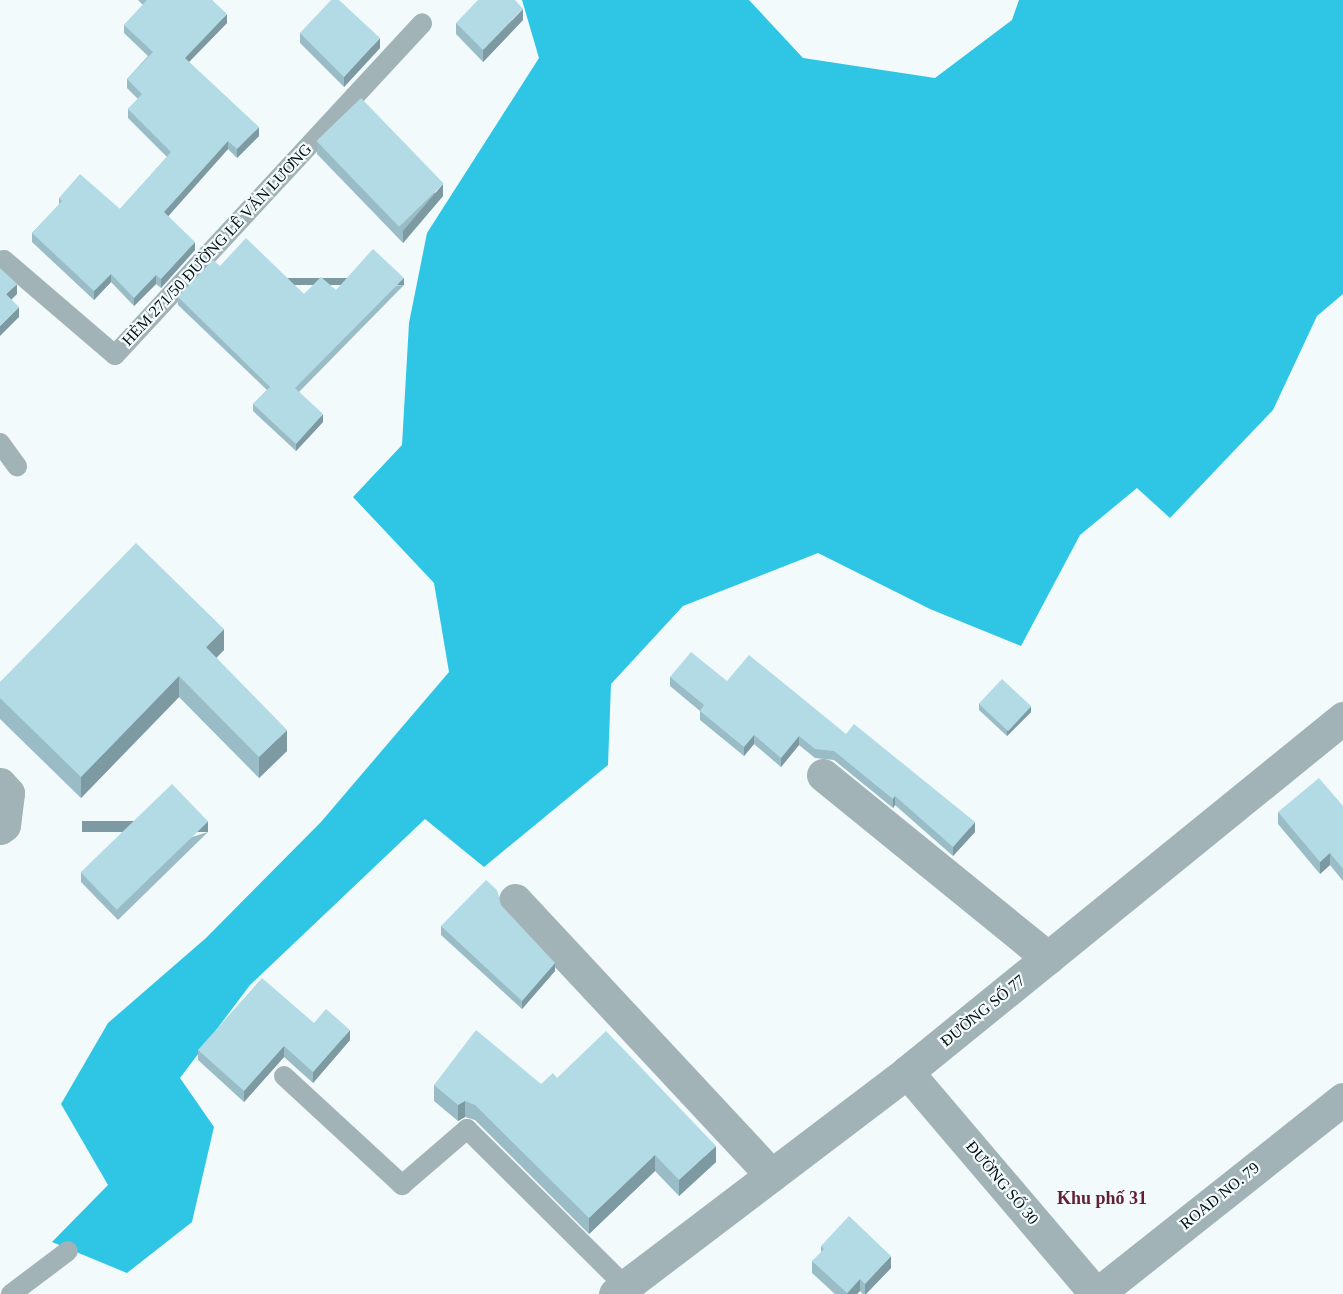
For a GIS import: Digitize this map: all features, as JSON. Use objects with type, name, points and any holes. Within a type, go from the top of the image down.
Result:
[{"type":"street","name":"ĐƯỜNG SỐ 77","points":[[620,1290],[907,1072],[1343,718]]},
{"type":"street","points":[[823,775],[1048,958]]},
{"type":"street","points":[[0,784],[8,793],[4,825],[0,828]]},
{"type":"street","points":[[515,900],[771,1175]]},
{"type":"street","name":"ĐƯỜNG SỐ 30","points":[[907,1072],[1097,1294]]},
{"type":"street","name":"ROAD NO. 79","points":[[1097,1294],[1343,1099]]},
{"type":"lane","name":"HẺM 271/50 ĐƯỜNG LÊ VĂN LƯƠNG","points":[[0,265],[4,260],[115,355],[422,23]]},
{"type":"lane","points":[[0,443],[17,466]]},
{"type":"lane","points":[[284,1076],[402,1185],[467,1129],[620,1290]]},
{"type":"lane","points":[[11,1294],[68,1251]]},
{"type":"water","points":[[522,0],[749,0],[803,58],[935,78],[1012,20],[1019,0],[1343,0],[1343,294],[1317,316],[1273,410],[1170,518],[1137,488],[1080,535],[1021,646],[930,609],[818,553],[683,606],[611,684],[608,765],[484,867],[425,819],[250,985],[180,1078],[214,1127],[192,1222],[127,1273],[52,1242],[108,1185],[61,1104],[108,1023],[206,938],[321,822],[449,672],[434,583],[353,497],[402,445],[409,323],[427,233],[539,58]]},
{"type":"building","points":[[147,0],[212,0],[227,14],[185,58],[259,127],[237,149],[228,141],[164,212],[195,242],[161,279],[156,275],[134,298],[111,274],[94,291],[32,233],[62,201],[59,198],[80,174],[120,209],[171,152],[128,109],[142,94],[127,79],[153,52],[124,25]]},
{"type":"building","points":[[331,0],[339,0],[380,38],[344,77],[300,33]]},
{"type":"building","points":[[478,0],[515,0],[523,9],[483,50],[456,23]]},
{"type":"building","points":[[361,98],[444,184],[399,227],[316,141]]},
{"type":"building","points":[[246,238],[304,294],[321,277],[336,290],[373,249],[404,278],[295,388],[323,414],[296,444],[253,404],[270,387],[178,297],[213,260],[220,266]]},
{"type":"building","points":[[0,268],[17,284],[6,294],[19,307],[0,326]]},
{"type":"building","points":[[136,543],[224,629],[206,647],[287,730],[259,757],[179,676],[81,777],[0,698],[0,682]]},
{"type":"building","points":[[691,652],[727,681],[749,655],[846,734],[854,724],[975,822],[953,847],[895,796],[893,799],[834,751],[815,749],[799,736],[781,758],[754,735],[744,747],[700,711],[704,705],[670,677]]},
{"type":"building","points":[[1002,679],[1031,706],[1008,731],[979,704]]},
{"type":"building","points":[[1319,778],[1343,806],[1343,869],[1330,853],[1320,862],[1278,812]]},
{"type":"building","points":[[172,784],[208,821],[117,910],[81,872]]},
{"type":"building","points":[[486,880],[497,890],[501,905],[555,963],[522,1001],[441,926]]},
{"type":"building","points":[[262,978],[314,1023],[326,1009],[350,1030],[313,1072],[284,1046],[244,1091],[198,1050]]},
{"type":"building","points":[[476,1030],[541,1084],[553,1073],[557,1078],[606,1031],[716,1146],[679,1180],[655,1155],[589,1218],[475,1105],[465,1101],[458,1105],[434,1085]]},
{"type":"building","points":[[849,1216],[891,1256],[865,1284],[860,1279],[847,1293],[812,1261],[824,1249],[821,1246]]},
{"type":"district","name":"Khu phố 31","points":[[1102,1198]]}]
